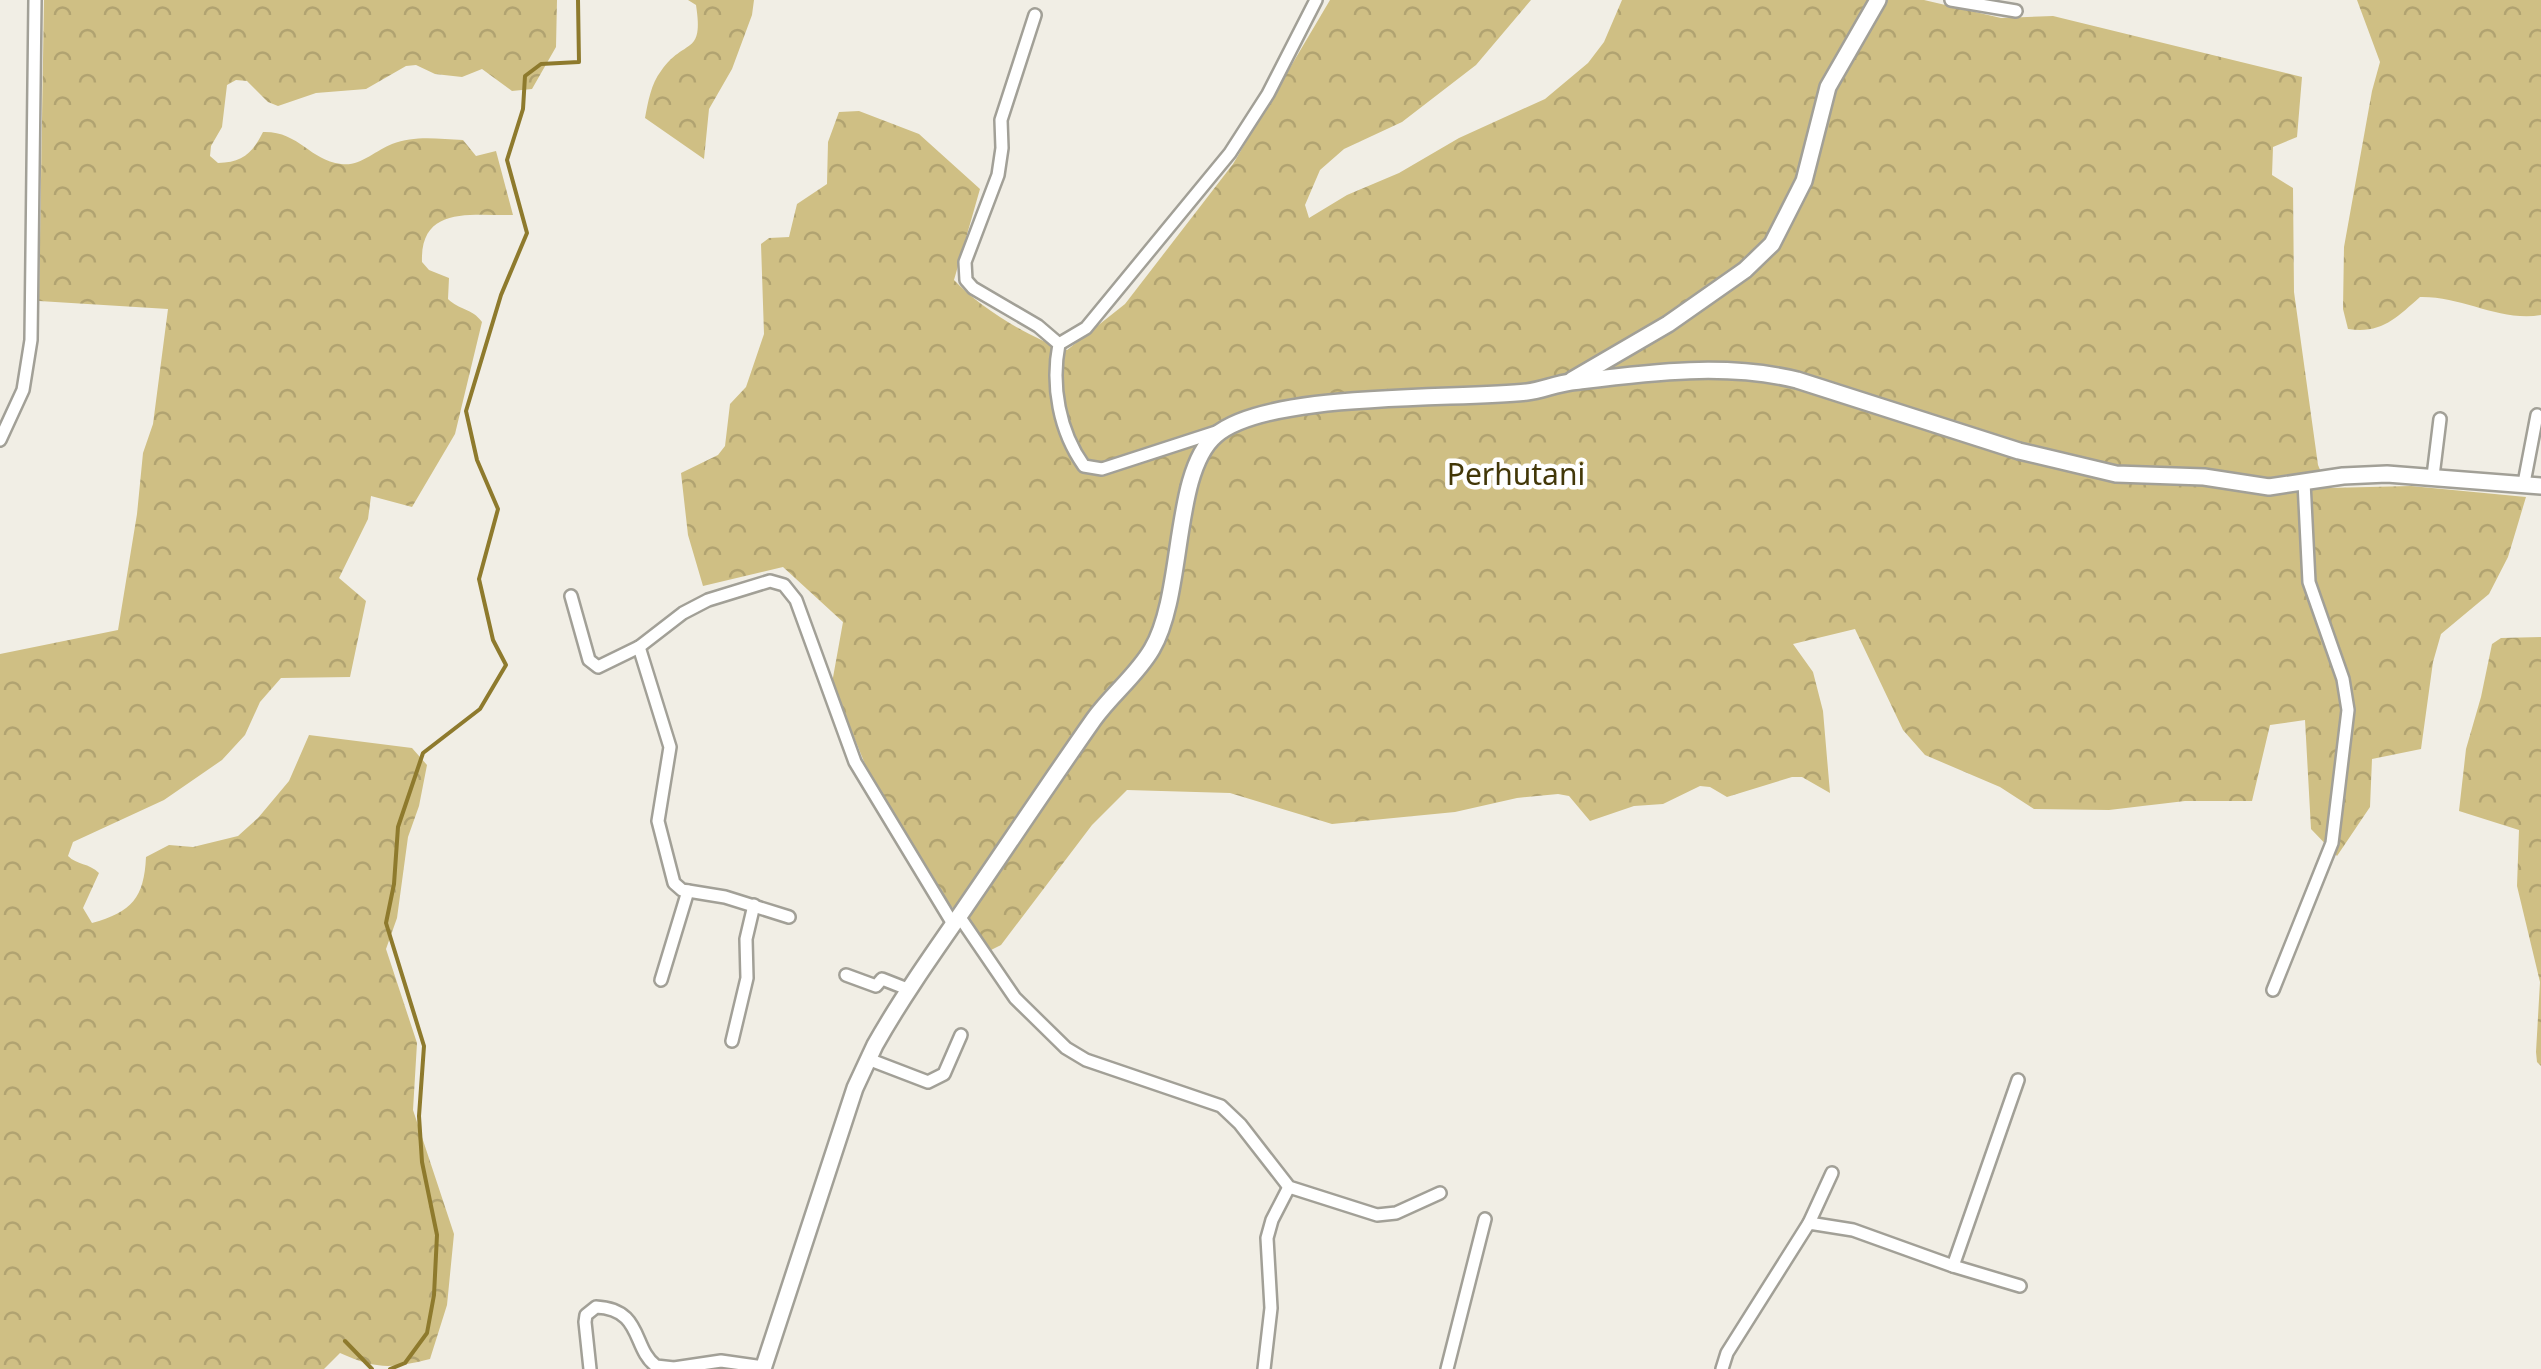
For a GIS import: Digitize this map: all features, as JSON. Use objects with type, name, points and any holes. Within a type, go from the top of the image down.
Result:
[{"type":"street","points":[[0,440],[23,390],[31,340],[35,0]]},
{"type":"street","points":[[1059,344],[1086,328],[1230,154],[1268,94],[1316,0]]},
{"type":"street","points":[[1566,383],[1668,324],[1761,258],[1794,204],[1809,164],[1828,86],[1878,0]]},
{"type":"street","points":[[1951,0],[2016,11]]},
{"type":"street","points":[[1035,15],[1002,120],[998,176],[964,272],[973,288],[1038,326],[1059,344]]},
{"type":"street","points":[[1059,344],[1056,399],[1084,466],[1102,469],[1220,431],[1246,418],[1317,404],[1530,391],[1650,374],[1766,372],[2018,452],[2101,471],[2142,477],[2216,478],[2269,486],[2363,474],[2532,485],[2537,415]]},
{"type":"street","points":[[2432,476],[2440,419]]},
{"type":"street","points":[[590,1369],[585,1322],[590,1309],[596,1307],[618,1314],[632,1324],[645,1354],[656,1366],[674,1368],[721,1361],[764,1368],[855,1088],[868,1060],[956,920],[1107,701],[1152,649],[1171,599],[1194,468],[1206,443],[1220,431]]},
{"type":"street","points":[[2273,990],[2332,843],[2348,710],[2343,680],[2310,582],[2304,482]]},
{"type":"street","points":[[571,596],[592,665],[602,666],[639,647],[708,600],[770,581],[784,585],[796,600],[855,762],[956,920],[1016,998],[1066,1048],[1086,1060],[1221,1106],[1289,1187],[1387,1215],[1440,1193]]},
{"type":"street","points":[[639,647],[670,747],[658,828],[671,862],[674,884],[789,918]]},
{"type":"street","points":[[661,980],[688,891]]},
{"type":"street","points":[[732,1042],[747,978],[746,939],[754,905]]},
{"type":"street","points":[[846,975],[870,987],[882,979],[910,990]]},
{"type":"street","points":[[868,1060],[928,1082],[944,1074],[962,1035]]},
{"type":"street","points":[[1954,1266],[2018,1080]]},
{"type":"street","points":[[1722,1369],[1727,1353],[1808,1223],[1832,1173]]},
{"type":"street","points":[[1264,1369],[1272,1308],[1267,1238],[1289,1187]]},
{"type":"street","points":[[1447,1369],[1485,1218]]},
{"type":"street","points":[[1808,1223],[1853,1230],[2020,1286]]},
{"type":"green space","points":[[44,0],[557,0],[556,47],[532,89],[512,91],[482,69],[462,77],[435,74],[416,65],[406,66],[366,89],[316,93],[278,106],[268,102],[247,81],[236,80],[227,85],[222,127],[211,146],[210,156],[218,163],[245,155],[263,132],[286,136],[320,157],[341,164],[355,163],[409,139],[463,140],[476,156],[496,151],[513,215],[451,218],[439,222],[424,244],[422,262],[429,270],[449,278],[448,299],[482,322],[455,434],[412,507],[371,496],[368,519],[339,578],[366,601],[350,677],[281,678],[260,702],[245,735],[222,760],[164,800],[73,842],[68,856],[99,873],[83,908],[92,923],[117,914],[133,901],[142,883],[146,857],[169,845],[193,847],[238,836],[289,781],[309,735],[412,748],[427,765],[408,837],[397,918],[386,949],[417,1043],[413,1110],[454,1234],[447,1305],[430,1359],[384,1366],[340,1353],[324,1369],[0,1369],[0,654],[118,630],[168,309],[39,301]]},
{"type":"green space","points":[[688,0],[754,0],[732,69],[709,109],[704,159],[645,118],[658,76],[695,40],[696,5]]},
{"type":"green space","name":"Perhutani","points":[[1330,0],[1531,0],[1476,65],[1402,122],[1344,149],[1320,170],[1305,205],[1309,218],[1459,138],[1545,99],[1588,63],[1604,42],[1622,0],[1924,0],[2001,18],[2053,16],[2302,77],[2297,137],[2273,147],[2272,175],[2293,188],[2294,292],[2318,465],[2328,488],[2411,486],[2526,497],[2508,557],[2489,594],[2441,634],[2433,662],[2421,749],[2372,759],[2370,807],[2337,856],[2311,829],[2305,720],[2270,725],[2252,801],[2185,801],[2109,810],[2034,809],[2000,787],[1925,755],[1903,730],[1855,629],[1793,644],[1813,672],[1823,711],[1830,793],[1802,777],[1792,777],[1727,797],[1700,786],[1663,804],[1634,806],[1590,821],[1569,796],[1558,794],[1517,798],[1455,812],[1332,824],[1230,793],[1127,790],[1092,825],[1001,945],[989,951],[940,893],[871,779],[832,683],[843,622],[783,567],[703,586],[688,535],[681,473],[718,455],[725,446],[730,404],[746,387],[764,334],[761,244],[769,238],[789,237],[797,204],[827,184],[828,142],[839,112],[859,111],[919,134],[980,189],[954,280],[1006,321],[1067,350],[1125,304],[1233,164]]},
{"type":"green space","points":[[2357,0],[2541,0],[2541,315],[2511,315],[2451,300],[2420,297],[2379,327],[2348,329],[2343,309],[2344,247],[2380,62]]},
{"type":"green space","points":[[2541,637],[2541,1066],[2536,1052],[2540,982],[2517,886],[2519,830],[2459,811],[2466,749],[2492,644],[2501,638]]},
{"type":"waterway","points":[[390,1369],[405,1363],[427,1333],[434,1295],[437,1235],[422,1162],[419,1116],[424,1046],[386,923],[394,884],[398,827],[423,753],[480,709],[506,665],[493,640],[479,579],[498,509],[477,460],[466,411],[501,295],[527,233],[507,160],[523,109],[525,76],[541,64],[579,62],[578,0]]},
{"type":"waterway","points":[[345,1341],[372,1369]]}]
